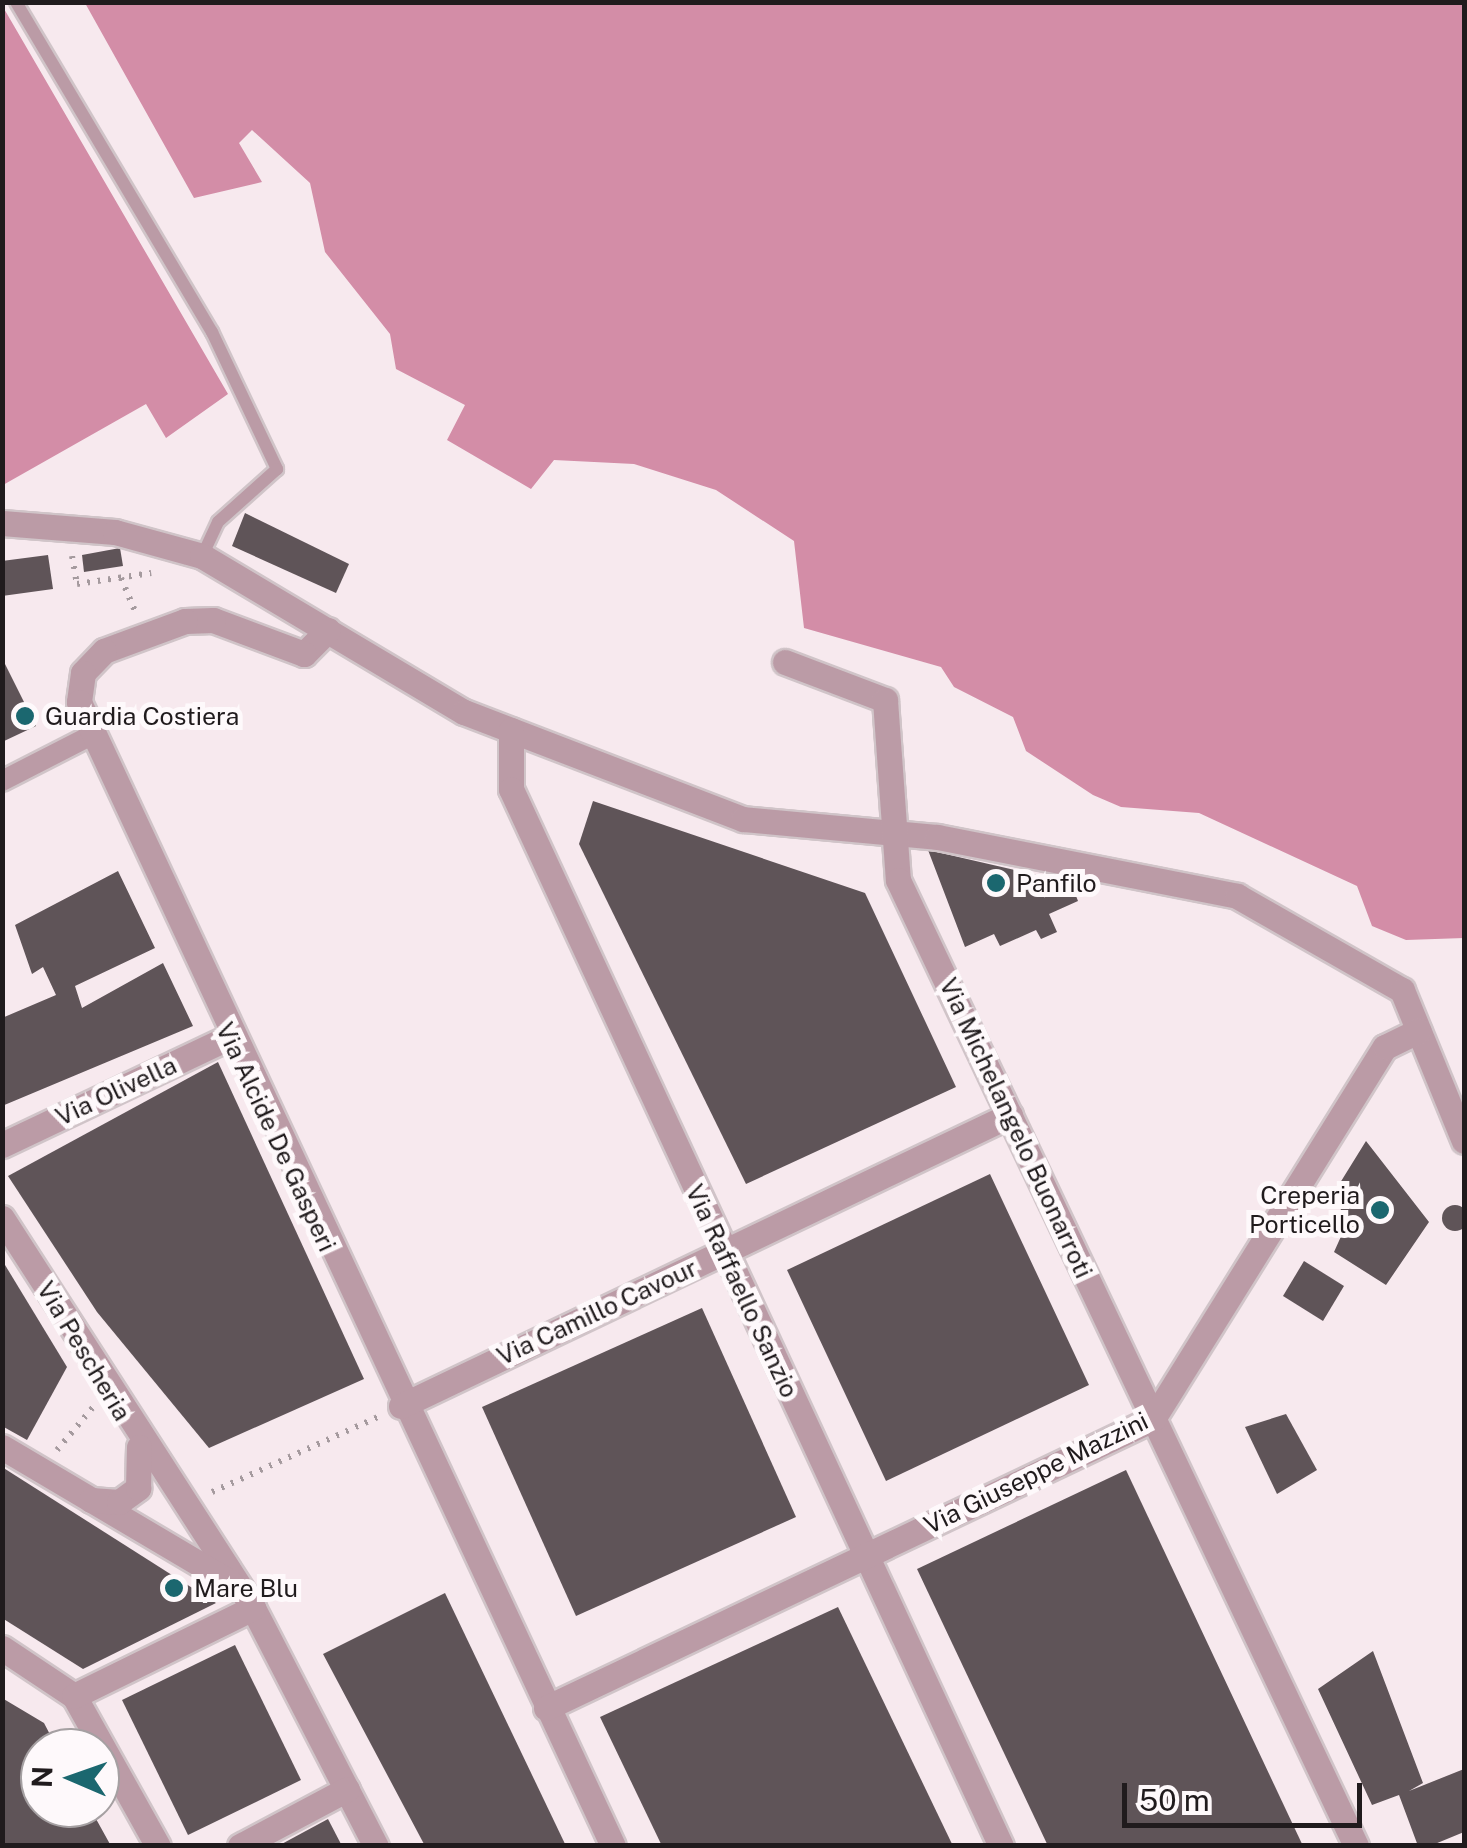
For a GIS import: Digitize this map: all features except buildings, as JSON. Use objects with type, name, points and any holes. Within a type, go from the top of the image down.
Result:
[{"type":"street","points":[[2,522],[114,532],[202,556],[443,702],[742,819],[891,833],[1237,896],[1402,990],[1464,1141]]},
{"type":"street","name":"Via Alcide De Gasperi","points":[[328,630],[304,654],[213,620],[144,634],[104,651],[84,672],[79,702],[400,1406],[613,1846]]},
{"type":"street","name":"Via Michelangelo Buonarroti","points":[[786,662],[885,700],[891,833],[898,880],[1356,1846]]},
{"type":"street","name":"Via Raffaello Sanzio","points":[[512,730],[512,789],[1002,1846]]},
{"type":"street","points":[[2,781],[92,736]]},
{"type":"street","name":"Via Giuseppe Mazzini","points":[[546,1708],[1153,1419],[1385,1047],[1418,1031]]},
{"type":"street","name":"Via Olivella","points":[[2,1144],[229,1037]]},
{"type":"street","name":"Via Camillo Cavour","points":[[400,1406],[1010,1116]]},
{"type":"street","name":"Via Pescheria","points":[[2,1218],[134,1433],[234,1584]]},
{"type":"street","points":[[84,1496],[108,1504],[138,1488],[144,1466],[134,1433]]},
{"type":"street","points":[[2,1447],[234,1584],[254,1608],[376,1846]]},
{"type":"street","points":[[74,1696],[254,1608]]},
{"type":"street","points":[[2,1648],[74,1696],[158,1846]]},
{"type":"street","points":[[240,1846],[347,1789]]},
{"type":"lane","points":[[16,2],[212,332],[277,469],[218,522],[202,556]]},
{"type":"path","points":[[77,584],[125,577],[144,634]]},
{"type":"path","points":[[184,1506],[400,1406]]},
{"type":"shaded area","points":[[85,3],[1464,3],[1464,938],[1406,940],[1372,926],[1357,886],[1199,813],[1121,807],[1093,795],[1026,751],[1013,717],[954,687],[941,667],[804,628],[794,541],[716,490],[634,464],[554,460],[531,489],[447,440],[465,405],[396,369],[390,334],[325,252],[310,183],[252,130],[239,143],[262,182],[194,198]]},
{"type":"shaded area","points":[[3,7],[228,394],[166,438],[146,404],[3,485]]},
{"type":"place","name":"Guardia Costiera","points":[[25,716]]},
{"type":"place","name":"Panfilo","points":[[996,883]]},
{"type":"place","name":"Creperia Porticello","points":[[1380,1210]]},
{"type":"place","name":"Mare Blu","points":[[174,1588]]}]
